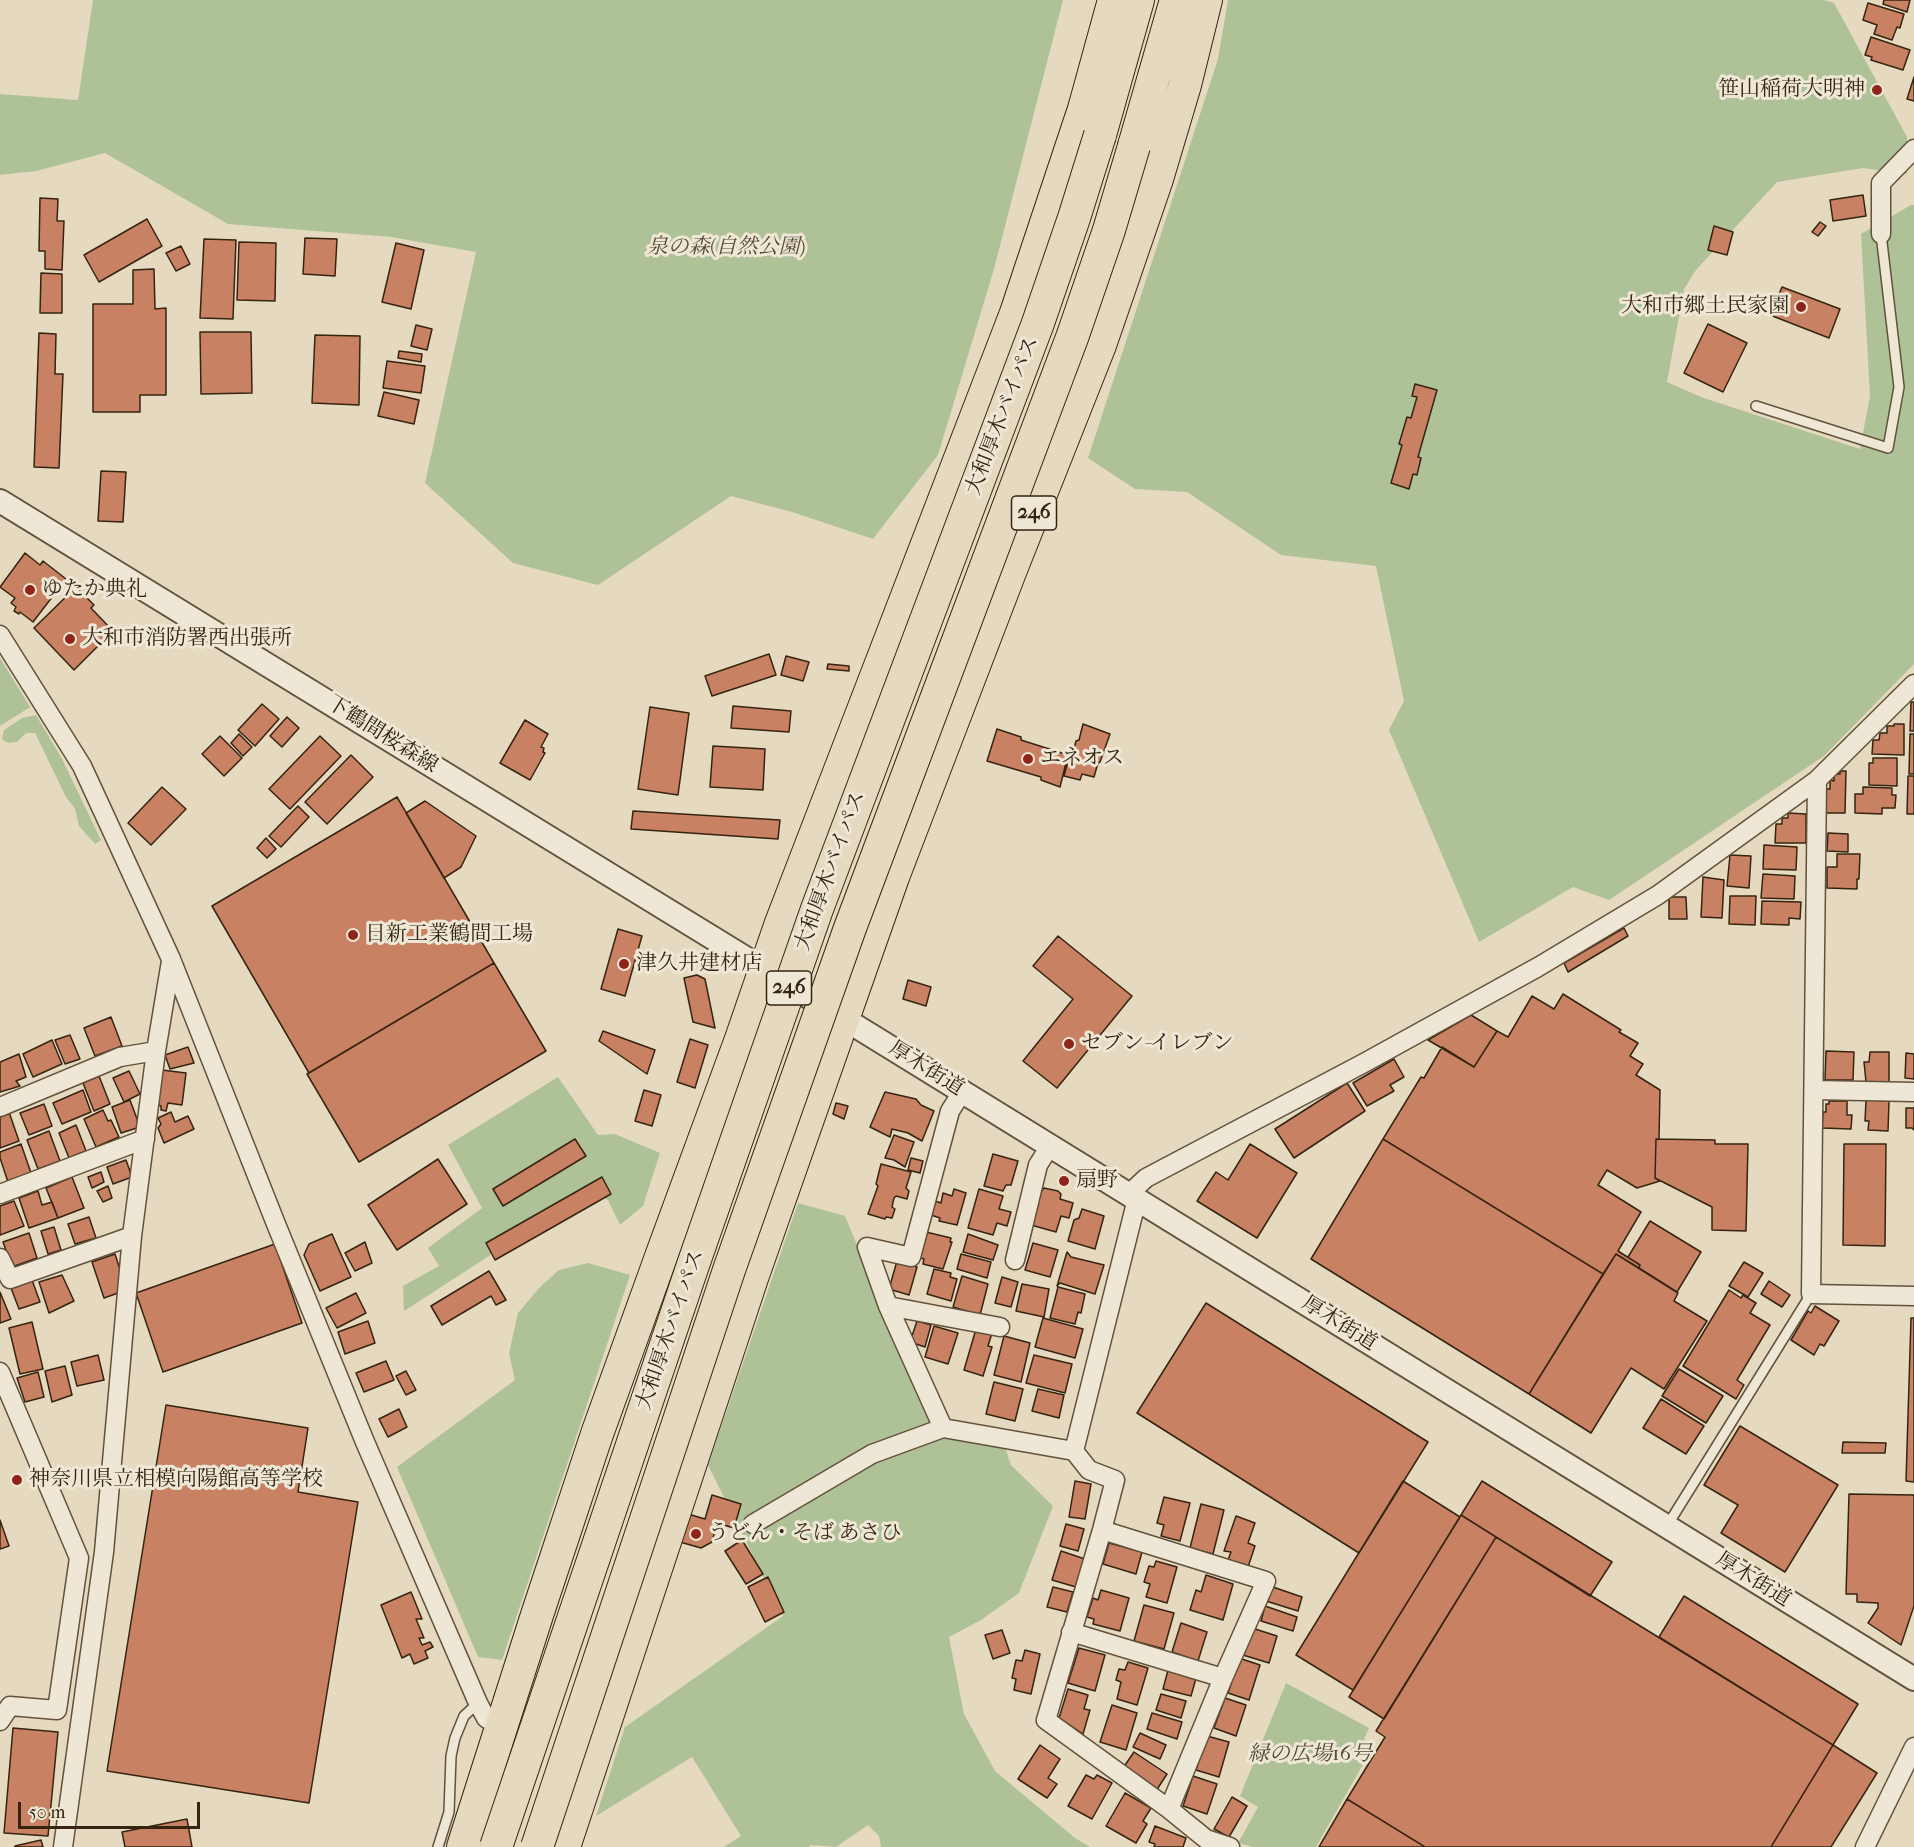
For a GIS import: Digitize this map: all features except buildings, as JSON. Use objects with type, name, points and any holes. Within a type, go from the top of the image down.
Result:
[{"type":"highway","name":"246","points":[[464,1847],[597,1434],[765,970],[1016,313],[1084,109],[1114,0]]},
{"type":"highway","name":"大和厚木バイパス","points":[[496,1847],[693,1265],[817,909],[1038,323],[1100,135],[1138,0]]},
{"type":"highway","name":"大和厚木バイパス","points":[[537,1847],[729,1270],[850,928],[1073,335],[1109,230],[1176,0]]},
{"type":"highway","name":"246","points":[[564,1847],[752,1278],[893,877],[1100,345],[1157,179],[1185,85],[1206,0]]},
{"type":"street","points":[[1881,234],[1881,183],[1914,149]]},
{"type":"street","name":"下鶴間桜森線","points":[[0,501],[765,970]]},
{"type":"street","points":[[0,635],[82,766],[171,959],[365,1442],[478,1703],[486,1718],[501,1728]]},
{"type":"street","points":[[1074,1451],[1133,1197],[1146,1178],[1364,1063],[1518,978],[1658,895],[1817,780],[1914,684]]},
{"type":"street","points":[[1817,780],[1811,1294],[1914,1296]]},
{"type":"street","points":[[63,1847],[104,1551],[132,1236],[156,1051],[171,959]]},
{"type":"street","name":"厚木街道","points":[[765,970],[1914,1679]]},
{"type":"street","points":[[0,1107],[120,1057],[156,1051]]},
{"type":"street","points":[[1814,1090],[1914,1092]]},
{"type":"street","points":[[943,1428],[888,1306],[867,1247],[911,1257],[950,1111],[962,1092]]},
{"type":"street","points":[[0,1194],[145,1139]]},
{"type":"street","points":[[1015,1260],[1038,1165],[1050,1146]]},
{"type":"street","points":[[0,1258],[10,1279],[132,1236]]},
{"type":"street","points":[[888,1306],[1000,1327]]},
{"type":"street","points":[[0,1371],[80,1558],[57,1710],[10,1706],[0,1722]]},
{"type":"street","points":[[753,1524],[872,1454],[943,1428],[1074,1451],[1089,1470],[1114,1480],[1102,1530],[1046,1720],[1169,1809],[1206,1839],[1230,1847]]},
{"type":"street","points":[[1102,1530],[1266,1581],[1169,1809]]},
{"type":"street","points":[[1071,1632],[1223,1678]]},
{"type":"street","points":[[1865,1847],[1914,1747]]},
{"type":"lane","points":[[1756,406],[1888,448],[1899,387],[1881,234]]},
{"type":"lane","points":[[1667,1526],[1811,1294]]},
{"type":"lane","points":[[438,1847],[449,1812],[451,1756],[455,1738],[464,1716],[478,1703]]},
{"type":"green space","name":"泉の森(自然公園)","points":[[93,0],[1063,0],[994,269],[938,455],[873,539],[792,512],[731,496],[598,585],[513,563],[425,483],[476,252],[391,237],[228,224],[105,153],[36,171],[0,175],[0,94],[78,100]]},
{"type":"green space","points":[[1228,0],[1824,0],[1834,3],[1907,137],[1907,174],[1863,168],[1777,182],[1696,270],[1684,289],[1667,382],[1701,397],[1860,449],[1870,396],[1861,234],[1914,205],[1914,664],[1824,756],[1609,900],[1573,887],[1479,942],[1389,730],[1404,701],[1376,566],[1281,555],[1187,492],[1135,489],[1088,458],[1218,59]]},
{"type":"green space","points":[[0,658],[30,707],[0,726]]},
{"type":"green space","points":[[36,715],[62,759],[101,840],[95,844],[79,826],[75,809],[66,797],[35,733],[26,733],[17,742],[8,743],[2,739],[4,730],[22,718]]},
{"type":"green space","points":[[558,1077],[598,1135],[615,1134],[660,1153],[643,1206],[620,1225],[608,1200],[591,1190],[404,1311],[403,1286],[439,1266],[428,1248],[482,1208],[448,1145]]},
{"type":"green space","points":[[798,1203],[845,1216],[928,1417],[1001,1436],[1011,1465],[1053,1506],[1019,1593],[981,1620],[949,1637],[964,1714],[995,1771],[1075,1838],[1090,1847],[881,1847],[879,1836],[868,1825],[836,1847],[811,1845],[809,1847],[724,1847],[741,1836],[692,1757],[596,1816],[625,1727],[783,1616],[708,1465]]},
{"type":"green space","points":[[588,1263],[630,1275],[502,1660],[478,1657],[397,1467],[515,1380],[509,1353],[518,1313],[540,1287],[559,1270]]},
{"type":"green space","name":"緑の広場16号","points":[[1286,1683],[1369,1728],[1364,1739],[1374,1745],[1316,1847],[1253,1847],[1238,1843],[1258,1807],[1240,1796]]},
{"type":"place","name":"笹山稲荷大明神","points":[[1877,90]]},
{"type":"place","name":"大和市郷土民家園","points":[[1801,307]]},
{"type":"place","name":"ゆたか典礼","points":[[30,590]]},
{"type":"place","name":"大和市消防署西出張所","points":[[70,639]]},
{"type":"place","name":"エネオス","points":[[1028,759]]},
{"type":"place","name":"日新工業鶴間工場","points":[[353,935]]},
{"type":"place","name":"津久井建材店","points":[[624,964]]},
{"type":"place","name":"セブン-イレブン","points":[[1069,1044]]},
{"type":"place","name":"扇野","points":[[1064,1181]]},
{"type":"place","name":"神奈川県立相模向陽館高等学校","points":[[17,1480]]},
{"type":"place","name":"うどん・そば あさひ","points":[[696,1534]]}]
